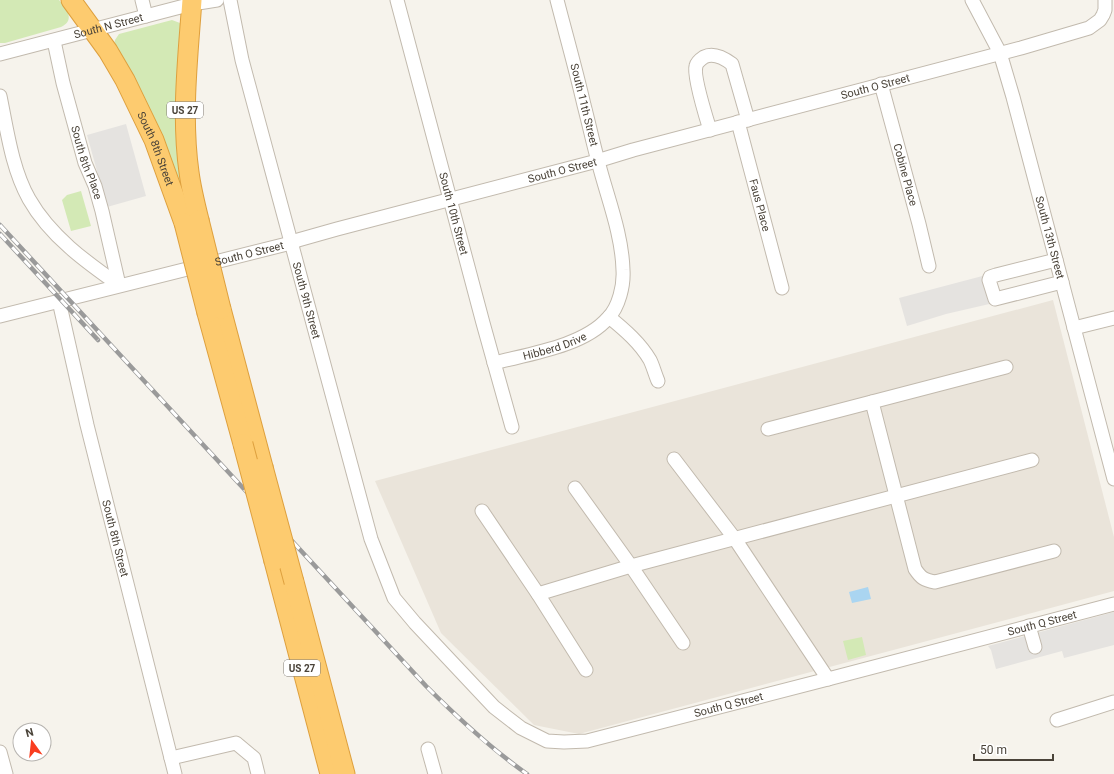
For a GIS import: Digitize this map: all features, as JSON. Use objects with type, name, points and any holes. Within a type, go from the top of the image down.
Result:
[{"type":"highway","name":"South 8th Street","points":[[71,0],[108,51],[125,80],[191,222]]},
{"type":"highway","name":"US 27","points":[[192,2],[185,94],[191,222],[214,311],[243,444],[330,774]]},
{"type":"highway","name":"US 27","points":[[214,311],[263,467],[345,774]]},
{"type":"street","points":[[142,0],[146,16]]},
{"type":"street","name":"South N Street","points":[[0,54],[54,41],[192,2],[217,0]]},
{"type":"street","name":"South 9th Street","points":[[230,0],[242,60],[371,539],[394,598]]},
{"type":"street","name":"South 10th Street","points":[[397,0],[512,427]]},
{"type":"street","name":"South 11th Street","points":[[557,0],[597,161],[621,247],[623,271],[621,288],[617,305],[609,317]]},
{"type":"street","name":"South 13th Street","points":[[972,0],[1000,53],[1114,479]]},
{"type":"street","name":"South O Street","points":[[0,316],[291,243],[337,229],[597,161],[633,150],[1090,28],[1100,20],[1103,15],[1105,10],[1105,0]]},
{"type":"street","name":"South 8th Place","points":[[54,41],[63,83],[85,163],[95,186],[102,211],[119,285]]},
{"type":"street","name":"Faus Place","points":[[710,130],[696,76],[696,66],[700,59],[709,55],[722,57],[732,64],[743,121],[782,288]]},
{"type":"street","name":"Cobine Place","points":[[881,84],[929,266]]},
{"type":"street","points":[[0,96],[15,163],[29,199],[51,228],[70,248],[90,265],[119,285]]},
{"type":"street","points":[[1056,260],[996,275],[990,277],[989,280],[995,299],[1062,282]]},
{"type":"street","name":"South 8th Street","points":[[59,301],[87,425],[176,774]]},
{"type":"street","points":[[609,317],[625,330],[642,348],[650,361],[658,380]]},
{"type":"street","name":"Hibberd Drive","points":[[494,363],[572,342],[588,334],[609,317]]},
{"type":"street","points":[[1074,328],[1114,318]]},
{"type":"street","points":[[768,429],[1006,367]]},
{"type":"street","points":[[872,402],[915,568],[919,576],[925,580],[935,582],[1054,551]]},
{"type":"street","points":[[674,459],[735,539],[828,679]]},
{"type":"street","points":[[538,594],[631,566],[1032,460]]},
{"type":"street","points":[[575,488],[631,566],[683,643]]},
{"type":"street","points":[[482,512],[538,594],[586,670]]},
{"type":"street","name":"South Q Street","points":[[394,598],[415,623],[494,707],[522,728],[547,741],[569,742],[587,741],[1114,604]]},
{"type":"street","points":[[1029,626],[1035,647]]},
{"type":"street","points":[[1057,720],[1114,702]]},
{"type":"street","points":[[171,758],[236,743],[254,758],[258,774]]},
{"type":"street","points":[[428,750],[435,774]]},
{"type":"street","points":[[0,752],[6,774]]},
{"type":"shaded area","points":[[126,124],[146,196],[107,207],[87,135]]},
{"type":"shaded area","points":[[990,274],[998,302],[946,314],[907,326],[899,298]]},
{"type":"shaded area","points":[[1053,300],[1114,537],[1114,591],[579,734],[534,725],[441,633],[375,481]]},
{"type":"shaded area","points":[[1114,612],[1114,645],[1064,658],[1062,651],[996,669],[991,650],[988,646]]},
{"type":"green space","points":[[0,0],[59,0],[67,10],[69,17],[68,21],[61,27],[5,43],[0,43]]},
{"type":"green space","points":[[172,20],[180,23],[182,29],[189,211],[114,44],[119,34]]},
{"type":"green space","points":[[81,191],[91,226],[71,231],[62,200],[67,195]]},
{"type":"green space","points":[[862,637],[866,655],[848,660],[843,641]]},
{"type":"water","points":[[868,587],[871,599],[852,603],[849,592]]},
{"type":"railway","points":[[0,225],[426,686],[450,710],[500,754],[527,774]]},
{"type":"railway","points":[[0,234],[98,340]]}]
